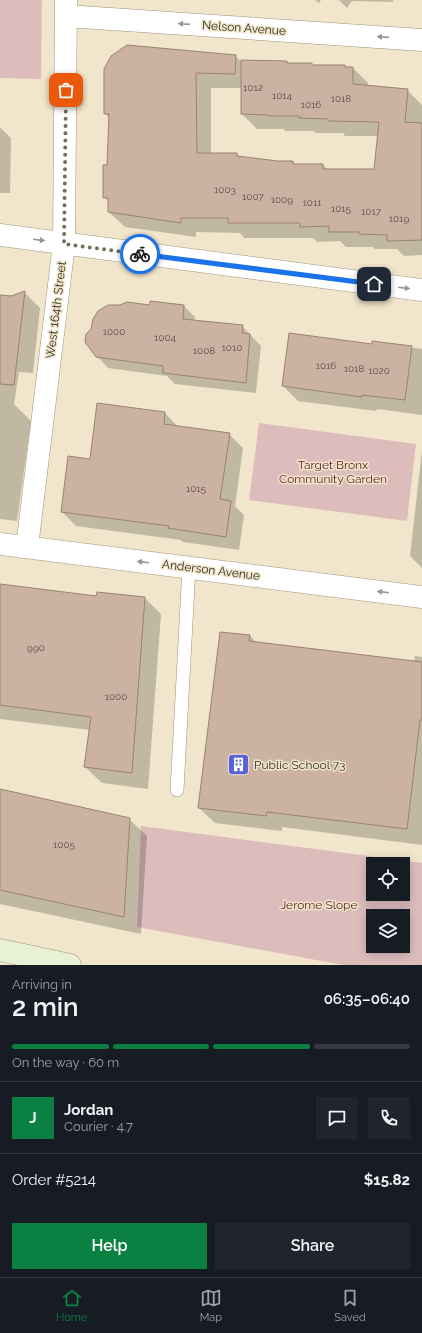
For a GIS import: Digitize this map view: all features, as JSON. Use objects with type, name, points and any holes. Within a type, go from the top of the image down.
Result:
[{"type":"main road","points":[[0,950],[70,965]]},
{"type":"street","name":"Nelson Avenue","points":[[66,8],[422,40]]},
{"type":"street","name":"West 164th Street","points":[[27,547],[64,244],[66,8]]},
{"type":"street","points":[[0,236],[422,290]]},
{"type":"street","name":"Anderson Avenue","points":[[0,544],[422,597]]},
{"type":"lane","points":[[177,790],[189,567]]},
{"type":"green space","points":[[0,0],[42,0],[41,79],[0,78]]},
{"type":"green space","name":"Target Bronx Community Garden","points":[[259,423],[416,444],[407,521],[249,500]]},
{"type":"green space","name":"Jerome Slope","points":[[141,826],[376,857],[366,857],[366,901],[410,901],[410,861],[422,863],[422,965],[343,965],[137,927]]},
{"type":"building","points":[[127,45],[236,55],[235,74],[196,73],[197,153],[237,153],[237,156],[278,161],[293,161],[293,164],[323,164],[323,169],[374,169],[379,122],[328,121],[328,119],[299,118],[299,116],[241,114],[241,60],[287,61],[287,63],[312,63],[312,65],[345,65],[345,67],[353,67],[353,84],[408,89],[405,122],[422,123],[422,240],[387,241],[387,235],[359,234],[359,232],[329,232],[329,226],[300,227],[300,223],[228,223],[228,218],[181,218],[181,223],[108,212],[108,198],[103,198],[103,165],[107,165],[109,114],[104,114],[104,69],[111,56]]},
{"type":"building","points":[[25,291],[14,385],[0,384],[0,295],[11,296]]},
{"type":"building","points":[[150,301],[184,305],[183,319],[243,325],[242,333],[250,334],[246,383],[163,373],[163,366],[96,357],[85,342],[86,334],[91,329],[93,319],[98,311],[108,305],[120,305],[127,302],[150,305]]},
{"type":"building","points":[[289,333],[372,344],[372,341],[412,346],[405,400],[362,395],[362,397],[282,386]]},
{"type":"building","points":[[97,403],[165,412],[164,424],[230,433],[220,499],[231,501],[226,537],[168,528],[169,526],[61,512],[68,456],[90,459]]},
{"type":"building","points":[[0,584],[96,596],[97,592],[145,597],[132,773],[84,767],[91,717],[0,705]]},
{"type":"building","points":[[220,632],[250,635],[249,641],[422,662],[422,720],[420,720],[407,829],[267,812],[266,816],[198,808]]},
{"type":"building","points":[[0,789],[130,818],[124,917],[0,890]]},
{"type":"way so far","points":[[66,90],[64,244],[140,254]]},
{"type":"place","name":"Public School 73","points":[[238,765]]},
{"type":"route","points":[[140,254],[374,284]]}]
